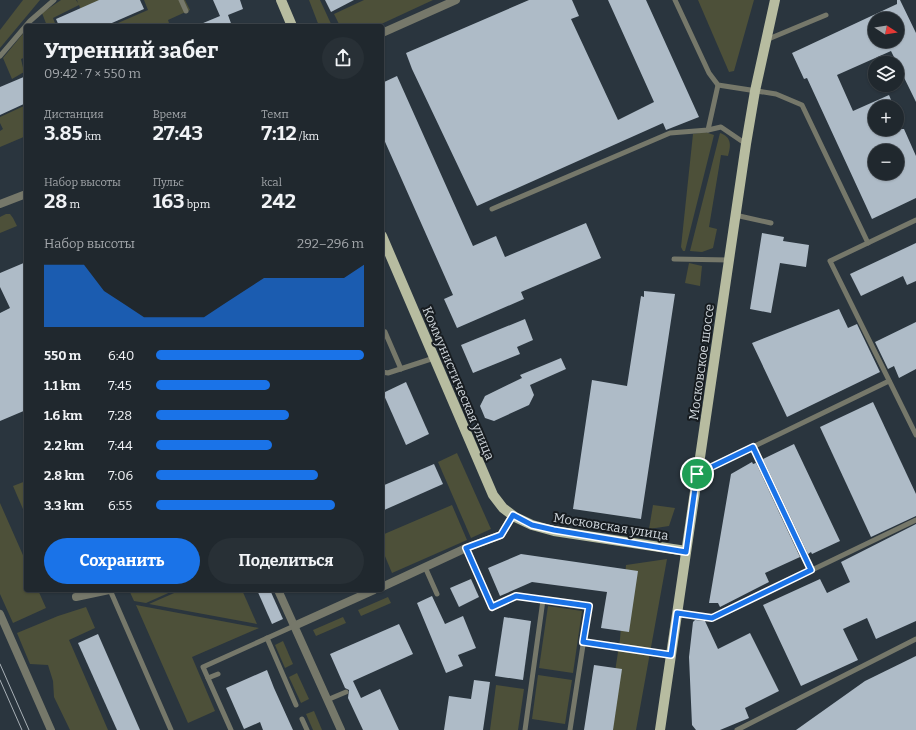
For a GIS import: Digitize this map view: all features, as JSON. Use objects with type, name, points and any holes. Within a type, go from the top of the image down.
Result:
[{"type":"main road","points":[[281,0],[291,24]]},
{"type":"main road","name":"Московское шоссе","points":[[660,730],[746,144],[765,40],[775,0]]},
{"type":"main road","name":"Коммунистическая улица","points":[[384,241],[493,495],[503,508],[532,525]]},
{"type":"main road","name":"Московская улица","points":[[532,525],[561,532],[686,552]]},
{"type":"street","points":[[384,32],[456,0]]},
{"type":"street","points":[[0,204],[24,195]]},
{"type":"street","points":[[384,586],[466,548],[501,535],[513,515]]},
{"type":"street","points":[[76,597],[100,592]]},
{"type":"street","points":[[279,592],[341,730]]},
{"type":"street","points":[[294,626],[370,592]]},
{"type":"street","points":[[0,614],[51,730]]},
{"type":"lane","points":[[181,0],[186,11]]},
{"type":"lane","points":[[675,0],[709,73],[718,85],[776,94],[802,105],[868,243]]},
{"type":"lane","points":[[27,24],[51,1]]},
{"type":"lane","points":[[765,40],[826,15]]},
{"type":"lane","points":[[0,56],[24,28]]},
{"type":"lane","points":[[708,130],[718,85]]},
{"type":"lane","points":[[492,210],[670,133],[708,130],[721,127],[746,144]]},
{"type":"lane","points":[[736,215],[771,223]]},
{"type":"lane","points":[[916,220],[830,261],[916,435]]},
{"type":"lane","points":[[674,259],[729,260]]},
{"type":"lane","points":[[384,333],[385,332],[401,369]]},
{"type":"lane","points":[[384,372],[388,373],[434,358]]},
{"type":"lane","points":[[697,474],[889,381]]},
{"type":"lane","points":[[753,447],[811,570]]},
{"type":"lane","points":[[677,613],[712,618],[916,520]]},
{"type":"lane","points":[[466,548],[492,607],[516,596],[589,606],[570,730]]},
{"type":"lane","points":[[425,567],[438,594]]},
{"type":"lane","points":[[110,592],[171,730]]},
{"type":"lane","points":[[525,730],[544,600]]},
{"type":"lane","points":[[231,730],[203,667],[294,626]]},
{"type":"lane","points":[[267,638],[296,705]]},
{"type":"lane","points":[[737,730],[916,639]]},
{"type":"lane","points":[[583,642],[671,655]]},
{"type":"lane","points":[[208,678],[218,674]]},
{"type":"lane","points":[[327,700],[346,692]]},
{"type":"lane","points":[[302,720],[307,730]]},
{"type":"green space","points":[[23,0],[40,0],[0,48],[0,30]]},
{"type":"green space","points":[[61,0],[76,0],[78,3],[77,0],[101,0],[82,13],[79,5],[53,18],[55,24],[46,24],[42,13]]},
{"type":"green space","points":[[144,0],[185,0],[190,10],[168,20],[169,24],[116,24],[148,10]]},
{"type":"green space","points":[[309,0],[320,0],[331,24],[318,24]]},
{"type":"green space","points":[[364,0],[433,0],[381,24],[339,24],[334,14]]},
{"type":"green space","points":[[698,0],[754,0],[734,71],[729,72]]},
{"type":"green space","points":[[24,32],[24,58],[21,59],[24,72],[12,79],[3,58]]},
{"type":"green space","points":[[24,106],[24,137],[0,147],[0,131],[3,129],[0,123],[0,117]]},
{"type":"green space","points":[[705,132],[714,135],[685,251],[683,251],[681,247],[693,134]]},
{"type":"green space","points":[[720,133],[729,139],[730,149],[728,156],[721,155],[709,227],[717,229],[713,248],[702,252],[690,251]]},
{"type":"green space","points":[[10,214],[17,226],[0,233],[0,217]]},
{"type":"green space","points":[[689,263],[702,266],[700,286],[685,283]]},
{"type":"green space","points":[[457,453],[491,529],[471,538],[438,462]]},
{"type":"green space","points":[[24,482],[24,511],[13,486]]},
{"type":"green space","points":[[0,503],[24,557],[24,592],[39,592],[46,608],[13,623],[0,594]]},
{"type":"green space","points":[[452,505],[467,540],[392,573],[384,554],[384,534]]},
{"type":"green space","points":[[653,505],[675,508],[669,526],[649,529]]},
{"type":"green space","points":[[667,559],[636,730],[606,730],[620,639],[626,565]]},
{"type":"green space","points":[[130,592],[171,592],[146,603],[134,601]]},
{"type":"green space","points":[[176,592],[243,592],[257,624],[149,604]]},
{"type":"green space","points":[[388,597],[391,603],[361,616],[358,610]]},
{"type":"green space","points":[[136,605],[259,628],[192,657],[215,711],[188,723]]},
{"type":"green space","points":[[548,606],[582,611],[573,673],[539,668]]},
{"type":"green space","points":[[86,607],[95,628],[69,640],[108,730],[70,730],[54,697],[53,681],[48,665],[30,664],[17,633],[58,616]]},
{"type":"green space","points":[[343,617],[346,623],[316,636],[313,630]]},
{"type":"green space","points":[[283,641],[293,664],[285,668],[275,645]]},
{"type":"green space","points":[[297,673],[309,699],[301,703],[289,677]]},
{"type":"green space","points":[[538,675],[572,680],[565,724],[532,719]]},
{"type":"green space","points":[[496,685],[524,689],[518,730],[490,730]]},
{"type":"green space","points":[[314,711],[322,730],[313,730],[306,714]]},
{"type":"building","points":[[99,0],[140,0],[144,9],[110,24],[58,24],[56,19]]},
{"type":"building","points":[[213,0],[240,0],[243,9],[228,15],[231,24],[201,24],[220,16]]},
{"type":"building","points":[[325,0],[354,0],[331,12]]},
{"type":"building","points":[[529,0],[572,0],[579,16],[571,19],[618,120],[654,102],[608,0],[646,0],[699,117],[666,130],[663,123],[477,206],[412,69],[406,53]]},
{"type":"building","points":[[897,0],[900,0],[916,33],[916,102],[904,78],[904,56],[893,56],[891,51],[880,56],[868,56],[868,61],[837,75],[853,111],[868,104],[868,136],[904,136],[904,129],[916,156],[916,198],[872,219],[807,78],[804,79],[792,53],[868,18],[868,48],[904,48],[904,12],[880,12],[897,4]]},
{"type":"building","points":[[397,76],[473,246],[496,236],[505,257],[586,223],[601,258],[521,292],[524,299],[457,328],[444,299],[453,295],[384,140],[384,82]]},
{"type":"building","points":[[24,77],[24,104],[0,115],[0,87]]},
{"type":"building","points":[[889,95],[891,100],[878,100]]},
{"type":"building","points":[[762,233],[784,237],[783,241],[809,245],[806,267],[780,263],[771,313],[750,309]]},
{"type":"building","points":[[916,243],[916,281],[907,285],[903,276],[861,296],[850,274]]},
{"type":"building","points":[[24,263],[24,411],[0,421],[0,313],[10,308],[0,287],[0,273]]},
{"type":"building","points":[[644,291],[675,294],[641,519],[573,509],[592,380],[627,386],[641,296],[644,297]]},
{"type":"building","points":[[839,309],[848,328],[857,324],[880,372],[787,417],[752,343]]},
{"type":"building","points":[[525,319],[533,340],[517,347],[520,354],[473,373],[461,345]]},
{"type":"building","points":[[916,322],[916,369],[899,378],[894,366],[888,369],[875,342]]},
{"type":"building","points":[[561,358],[566,369],[530,385],[534,395],[529,405],[494,421],[485,418],[480,406],[485,396],[522,378],[520,375]]},
{"type":"building","points":[[406,382],[429,434],[406,445],[384,393]]},
{"type":"building","points":[[873,402],[916,494],[916,516],[871,537],[820,427]]},
{"type":"building","points":[[794,444],[840,541],[812,554],[811,552],[808,554],[763,459]]},
{"type":"building","points":[[752,462],[753,464],[756,463],[800,557],[765,573],[769,582],[720,607],[718,603],[709,603],[731,474]]},
{"type":"building","points":[[434,464],[443,484],[384,510],[384,485]]},
{"type":"building","points":[[916,524],[916,621],[876,639],[867,618],[843,629],[858,660],[801,686],[763,605],[820,579],[827,593],[850,582],[841,562]]},
{"type":"building","points":[[521,554],[638,571],[629,632],[601,628],[607,592],[532,582],[500,596],[488,568]]},
{"type":"building","points":[[471,579],[479,597],[459,607],[450,588]]},
{"type":"building","points":[[258,592],[271,592],[283,619],[272,624]]},
{"type":"building","points":[[432,596],[445,624],[463,616],[476,648],[458,655],[463,666],[446,673],[417,603]]},
{"type":"building","points":[[504,617],[531,621],[523,680],[495,676]]},
{"type":"building","points":[[695,620],[705,621],[718,649],[750,633],[779,691],[745,708],[749,718],[720,730],[696,730],[692,725],[689,657],[693,622]]},
{"type":"building","points":[[399,624],[413,654],[353,681],[361,698],[380,689],[399,730],[363,730],[348,698],[349,690],[345,688],[330,654]]},
{"type":"building","points":[[98,634],[140,730],[117,730],[78,643]]},
{"type":"building","points":[[916,656],[916,730],[796,730],[865,681]]},
{"type":"building","points":[[594,665],[622,669],[613,730],[584,730]]},
{"type":"building","points":[[267,670],[293,730],[263,730],[260,722],[244,729],[226,688]]},
{"type":"building","points":[[474,680],[490,682],[483,730],[444,730],[449,696],[471,699]]},
{"type":"tram line","points":[[0,664],[29,730]]},
{"type":"tram line","points":[[0,680],[22,730]]},
{"type":"route","points":[[753,447],[811,570],[712,618],[677,613],[671,655],[583,642],[589,606],[516,596],[492,607],[466,548],[501,535],[513,515],[532,525],[554,530],[686,552],[697,474],[753,447]]}]
